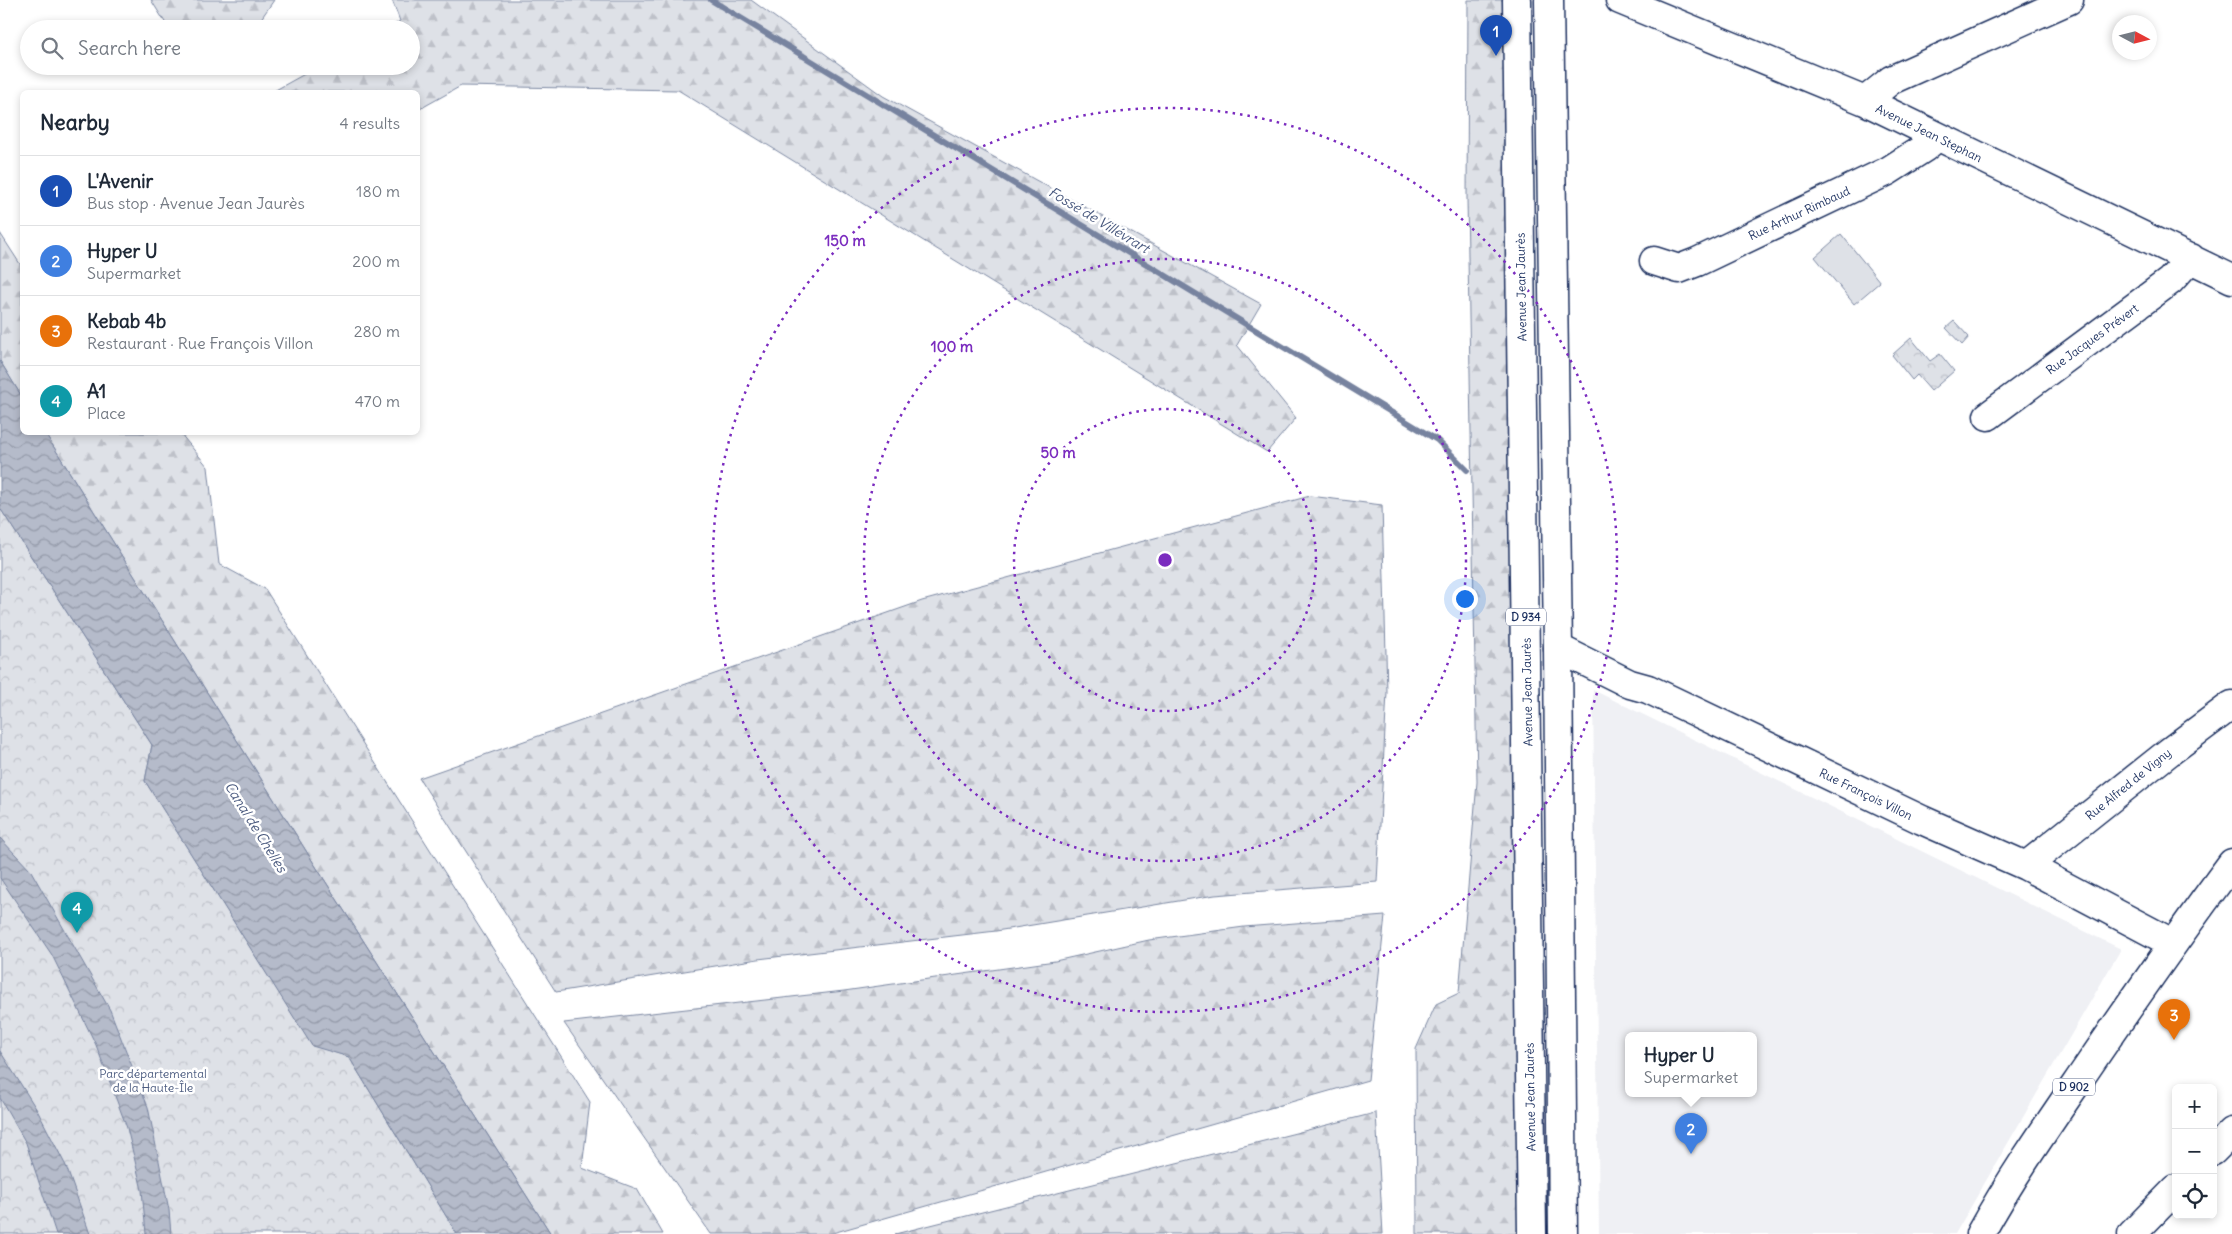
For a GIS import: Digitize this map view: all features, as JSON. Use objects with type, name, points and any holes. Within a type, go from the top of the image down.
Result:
[{"type":"main road","name":"Avenue Jean Jaurès","points":[[1517,0],[1532,1234]]},
{"type":"main road","name":"D 934","points":[[1549,0],[1558,648],[1563,1234]]},
{"type":"main road","name":"Avenue Jean Stephan","points":[[1620,0],[1865,101],[2232,279]]},
{"type":"main road","points":[[1865,101],[1890,80],[2069,0]]},
{"type":"main road","name":"Rue Arthur Rimbaud","points":[[1654,261],[1678,268],[1697,262],[1888,171],[1924,148],[1936,137]]},
{"type":"main road","name":"Rue Jacques Prévert","points":[[1988,416],[2170,281],[2191,258]]},
{"type":"main road","name":"Rue François Villon","points":[[1558,648],[1630,684],[1648,689],[1922,820],[2026,866],[2172,943]]},
{"type":"main road","name":"Rue Alfred de Vigny","points":[[2026,866],[2169,752],[2232,705]]},
{"type":"main road","name":"D 902","points":[[1980,1234],[2038,1138],[2172,943],[2232,863]]},
{"type":"main road","points":[[2217,1147],[2232,1132]]},
{"type":"main road","points":[[2132,1234],[2172,1193]]},
{"type":"shaded area","points":[[1593,690],[2121,949],[1955,1234],[1599,1234]]},
{"type":"green space","points":[[151,0],[274,0],[260,20],[164,20]]},
{"type":"green space","points":[[392,0],[751,0],[883,96],[1261,304],[1237,345],[1296,418],[1267,452],[678,90],[461,86],[420,109],[420,90],[276,90],[303,75],[420,75],[420,20],[400,20]]},
{"type":"green space","points":[[1468,0],[1510,0],[1521,1234],[1417,1234],[1416,1049],[1436,1004],[1459,993],[1477,782],[1467,198]]},
{"type":"green space","points":[[0,233],[20,264],[20,394],[0,361]]},
{"type":"green space","points":[[1841,234],[1880,282],[1854,304],[1815,257]]},
{"type":"green space","points":[[1954,321],[1969,337],[1962,345],[1946,328]]},
{"type":"green space","points":[[1911,338],[1930,361],[1940,354],[1954,371],[1931,391],[1917,375],[1912,380],[1892,355]]},
{"type":"green space","points":[[46,435],[182,435],[208,467],[219,564],[265,589],[590,1102],[582,1168],[637,1189],[663,1234],[551,1234],[313,862]]},
{"type":"green space","points":[[1310,496],[1382,505],[1387,692],[1377,882],[1215,895],[996,931],[758,959],[556,992],[419,778],[922,601]]},
{"type":"green space","name":"Parc départemental de la Haute-Île","points":[[0,508],[152,745],[145,781],[312,1045],[349,1057],[457,1234],[0,1234]]},
{"type":"green space","points":[[1385,916],[1368,1080],[829,1234],[711,1234],[564,1023],[844,991],[1055,961],[1149,940],[1244,927]]},
{"type":"green space","points":[[1375,1113],[1383,1234],[895,1234]]},
{"type":"water","name":"Canal de Chelles","points":[[0,361],[20,394],[20,435],[46,435],[313,862],[551,1234],[457,1234],[349,1057],[312,1046],[145,781],[152,745],[0,508]]},
{"type":"water","points":[[0,838],[31,871],[110,1010],[148,1107],[169,1210],[171,1234],[146,1234],[142,1190],[127,1128],[96,1045],[52,955],[0,878]]},
{"type":"water","points":[[0,1051],[37,1110],[66,1166],[90,1234],[56,1234],[26,1143],[0,1098]]},
{"type":"waterway","name":"Fossé de Villévrart","points":[[711,0],[1437,440],[1467,470]]},
{"type":"place","name":"L'Avenir","points":[[1496,56]]},
{"type":"place","name":"A1","points":[[77,933]]},
{"type":"place","name":"Kebab 4b","points":[[2174,1040]]},
{"type":"place","name":"Hyper U","points":[[1691,1154]]}]
